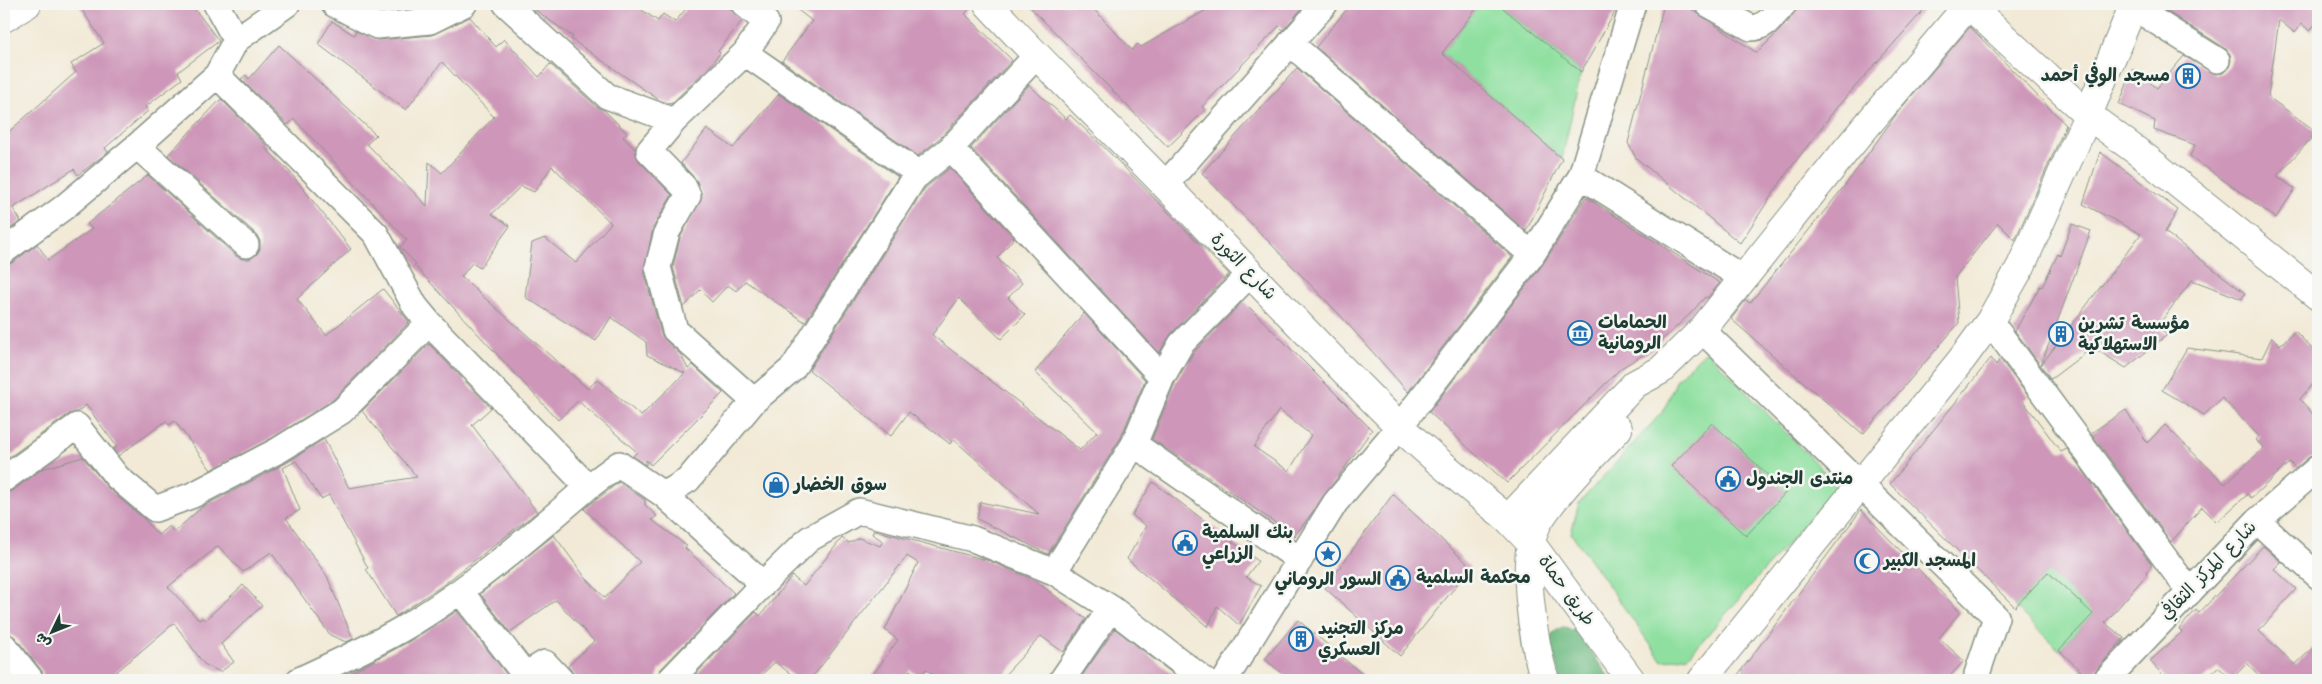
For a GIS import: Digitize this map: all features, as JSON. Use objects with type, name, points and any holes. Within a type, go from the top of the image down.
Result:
[{"type":"main road","points":[[4,18],[27,4]]},
{"type":"main road","name":"شارع الثورة","points":[[988,4],[1036,56],[1400,426],[1457,478],[1508,519],[1530,542]]},
{"type":"main road","points":[[1508,519],[1635,384],[1661,370],[1702,330],[1847,149],[1968,4],[2088,115],[2146,158],[2318,296]]},
{"type":"main road","points":[[1702,680],[1962,360],[1990,321],[2021,266],[2088,115],[2133,5]]},
{"type":"main road","points":[[1530,542],[1539,519],[1647,396],[1656,383],[1661,370]]},
{"type":"main road","name":"طريق حماة","points":[[1530,542],[1530,608],[1533,634],[1545,680]]},
{"type":"main road","name":"طريق حماة","points":[[1530,542],[1631,680]]},
{"type":"street","points":[[216,4],[236,40]]},
{"type":"street","points":[[4,251],[63,208],[137,146],[217,75],[236,40],[287,4]]},
{"type":"street","points":[[334,4],[377,26],[430,21],[464,4]]},
{"type":"street","points":[[506,4],[607,96],[674,121]]},
{"type":"street","points":[[744,4],[766,22],[745,53],[674,121],[649,151],[684,187],[688,196],[667,232],[658,267],[674,330],[754,401]]},
{"type":"street","points":[[1165,185],[1325,4]]},
{"type":"street","points":[[1225,680],[1335,503],[1400,426],[1532,255],[1581,176],[1633,4]]},
{"type":"street","points":[[1708,4],[1745,26],[1757,28],[1768,22],[1784,4]]},
{"type":"street","points":[[2133,5],[2217,60]]},
{"type":"street","points":[[1290,43],[1532,255]]},
{"type":"street","points":[[745,53],[919,174]]},
{"type":"street","points":[[664,495],[688,480],[754,401],[793,368],[919,174],[951,148],[1036,56]]},
{"type":"street","points":[[217,75],[376,234],[415,306],[429,323],[588,487]]},
{"type":"street","points":[[137,146],[246,245]]},
{"type":"street","points":[[951,148],[1162,377]]},
{"type":"street","points":[[1581,176],[1743,278]]},
{"type":"street","points":[[1054,572],[1134,444],[1162,377],[1181,344],[1250,274]]},
{"type":"street","points":[[1990,321],[2190,592]]},
{"type":"street","points":[[4,479],[77,426],[118,477],[155,508],[193,495],[279,450],[342,411],[429,323]]},
{"type":"street","points":[[1702,330],[1996,617],[1980,678]]},
{"type":"street","points":[[1134,444],[1300,560]]},
{"type":"street","points":[[299,680],[358,653],[403,629],[460,591],[521,545],[588,487],[618,464],[664,495],[762,584]]},
{"type":"street","name":"شارع المركز الثقافي","points":[[2106,680],[2257,521],[2318,468]]},
{"type":"street","points":[[670,680],[762,584],[810,540],[859,511],[972,539],[1054,572],[1112,608],[1204,680]]},
{"type":"street","points":[[2257,521],[2318,576]]},
{"type":"street","points":[[460,591],[525,675],[545,663],[561,680]]},
{"type":"street","points":[[1062,680],[1112,608]]},
{"type":"street","points":[[4,646],[31,680]]},
{"type":"green space","points":[[1480,4],[1498,4],[1581,72],[1562,159],[1442,53]]},
{"type":"green space","points":[[1706,351],[1838,486],[1689,656],[1662,661],[1571,533],[1579,503],[1664,410],[1677,379]]},
{"type":"green space","points":[[2066,553],[2093,614],[2059,650],[2015,607]]},
{"type":"green space","points":[[1562,627],[1576,631],[1611,680],[1561,680],[1550,643],[1554,633]]},
{"type":"building","points":[[78,4],[191,4],[219,41],[178,72],[182,79],[145,107],[148,111],[105,148],[108,152],[78,175],[74,169],[13,208],[21,221],[4,233],[4,136],[76,72],[71,64],[104,43]]},
{"type":"building","points":[[375,4],[432,4],[426,7],[380,11],[372,7]]},
{"type":"building","points":[[527,4],[633,4],[658,21],[663,14],[675,22],[690,4],[730,4],[731,10],[742,21],[718,51],[720,53],[710,66],[671,104],[659,100],[571,39],[573,37]]},
{"type":"building","points":[[790,4],[973,4],[965,14],[1012,60],[941,137],[918,156],[782,61],[812,21]]},
{"type":"building","points":[[1027,4],[1089,4],[1132,50],[1138,44],[1141,47],[1217,4],[1306,4],[1283,30],[1279,26],[1202,107],[1205,110],[1168,147]]},
{"type":"building","points":[[1351,4],[1480,4],[1442,53],[1562,159],[1526,231],[1316,47]]},
{"type":"building","points":[[1498,4],[1605,4],[1615,12],[1581,72]]},
{"type":"building","points":[[1664,4],[1684,4],[1757,53],[1788,22],[1799,4],[1929,4],[1837,107],[1786,174],[1740,243],[1636,158],[1628,143]]},
{"type":"building","points":[[2155,4],[2318,4],[2318,20],[2310,31],[2302,24],[2295,33],[2279,20],[2268,97],[2317,132],[2277,176],[2295,189],[2276,218],[2190,156],[2195,145],[2154,130],[2155,121],[2119,104],[2133,69],[2157,88],[2184,56],[2216,74],[2223,73],[2229,67],[2230,54],[2225,48]]},
{"type":"building","points":[[470,17],[496,47],[504,39],[539,77],[550,64],[597,107],[604,110],[627,133],[623,137],[635,149],[639,161],[672,195],[653,228],[644,271],[661,334],[681,355],[688,369],[693,365],[723,393],[651,465],[646,460],[646,465],[633,456],[637,452],[578,401],[558,420],[414,265],[416,264],[400,247],[407,240],[294,119],[288,125],[241,79],[246,75],[249,79],[279,45],[376,135],[367,144],[427,206],[429,162],[442,173],[494,117],[442,62],[406,110],[318,44],[332,21],[354,35],[356,31],[378,40],[432,35]],"holes":[[[552,166],[611,223],[576,263],[545,238],[532,243],[525,297],[596,341],[611,317],[646,342],[647,355],[685,373],[641,416],[597,379],[588,389],[461,277],[472,263],[480,268],[510,226],[492,214],[521,186],[534,192]]]},
{"type":"building","points":[[1970,27],[2066,125],[2015,240],[1998,223],[1955,277],[1959,323],[1863,434],[1731,319],[1746,300],[1750,303],[1847,183],[1898,112]]},
{"type":"building","points":[[1297,68],[1512,257],[1408,392],[1339,314],[1202,173]]},
{"type":"building","points":[[1029,85],[1066,119],[1070,115],[1229,274],[1171,334],[1159,353],[971,148]]},
{"type":"building","points":[[779,94],[898,177],[805,322],[745,281],[736,291],[728,285],[712,302],[700,290],[684,307],[673,267],[680,238],[702,196],[697,181],[681,163],[707,129],[733,148]]},
{"type":"building","points":[[221,99],[267,146],[265,148],[289,171],[351,249],[297,299],[326,335],[383,289],[409,322],[333,400],[272,438],[211,470],[175,421],[169,425],[166,421],[118,456],[113,449],[117,447],[86,405],[77,412],[69,414],[4,461],[4,265],[12,263],[37,244],[48,260],[92,229],[87,224],[148,175],[236,256],[242,259],[250,259],[260,249],[260,241],[256,234],[168,155]]},
{"type":"building","points":[[2100,152],[2178,210],[2165,232],[2245,293],[2242,299],[2192,280],[2157,327],[2167,335],[2126,368],[2082,341],[2088,351],[2051,379],[2015,331],[2040,286],[2042,287],[2058,254],[2060,256],[2072,224],[2091,231],[2041,365],[2141,234],[2083,204]]},
{"type":"building","points":[[950,168],[1014,238],[997,258],[1022,283],[1008,298],[1025,315],[1001,339],[959,298],[932,335],[1080,450],[1097,432],[1035,372],[1084,313],[1145,380],[1121,437],[1048,554],[977,519],[980,502],[1039,514],[953,439],[950,444],[909,412],[891,436],[809,370],[925,188]]},
{"type":"building","name":"الحمامات الرومانية","points":[[1586,197],[1720,283],[1707,298],[1705,297],[1690,314],[1650,351],[1621,368],[1507,483],[1429,412],[1543,264]]},
{"type":"building","points":[[1243,301],[1372,430],[1295,536],[1152,439],[1175,383],[1193,353]],"holes":[[[1279,410],[1311,435],[1289,471],[1254,447]]]},
{"type":"building","points":[[2295,331],[2318,355],[2318,378],[2300,399],[2318,420],[2318,454],[2309,457],[2295,469],[2290,462],[2251,498],[2248,494],[2217,522],[2202,507],[2171,542],[2091,433],[2126,410],[2147,443],[2165,425],[2225,484],[2264,448],[2256,440],[2259,436],[2222,398],[2204,415],[2162,390],[2187,348],[2262,358],[2272,337],[2280,345]]},
{"type":"building","points":[[429,344],[491,408],[472,425],[537,512],[443,585],[396,616],[366,569],[368,568],[329,495],[321,499],[296,461],[283,468],[300,510],[286,518],[327,576],[353,639],[346,642],[330,635],[271,552],[243,572],[218,546],[168,587],[199,620],[203,618],[205,620],[243,585],[262,606],[221,644],[234,662],[220,672],[204,664],[174,623],[107,680],[45,680],[42,671],[15,637],[4,632],[4,493],[12,491],[42,469],[83,457],[108,488],[144,519],[158,535],[169,526],[174,532],[202,507],[286,463],[324,439],[349,488],[417,477],[362,411]]},
{"type":"building","points":[[1991,358],[1996,365],[2000,359],[2028,396],[2023,401],[2061,452],[2067,449],[2152,565],[2146,572],[2147,574],[2105,623],[2124,638],[2096,670],[2090,680],[2059,650],[2093,614],[2048,572],[2015,607],[1890,484]]},
{"type":"building","name":"منتدى الجندول","points":[[1712,423],[1786,492],[1746,536],[1671,466]]},
{"type":"building","points":[[619,482],[645,500],[645,505],[657,516],[652,520],[687,546],[685,548],[734,593],[660,670],[656,680],[575,680],[575,676],[568,666],[594,641],[556,600],[510,632],[480,594],[554,535],[585,577],[605,598],[640,562],[584,509]]},
{"type":"building","name":"بنك السلمية الزراعي","points":[[1153,482],[1258,561],[1246,577],[1261,586],[1239,625],[1217,606],[1208,627],[1127,559],[1146,526],[1132,515]]},
{"type":"building","name":"محكمة السلمية","points":[[1393,494],[1471,567],[1400,656],[1325,588]]},
{"type":"building","name":"المسجد الكبير","points":[[1861,510],[1960,612],[1939,638],[1964,661],[1946,680],[1734,680]]},
{"type":"building","points":[[874,530],[990,561],[1034,580],[1086,619],[1063,652],[1041,636],[1000,680],[939,680],[926,669],[920,677],[910,670],[905,680],[869,680],[898,640],[885,630],[918,563],[907,556],[810,680],[799,680],[775,662],[756,680],[690,680],[756,612],[760,616],[792,576],[804,586],[842,538],[849,543],[859,538],[880,546],[883,541],[872,534]]},
{"type":"building","points":[[2263,546],[2281,562],[2274,569],[2296,589],[2259,631],[2295,665],[2318,643],[2318,680],[2263,680],[2247,663],[2232,679],[2218,667],[2203,680],[2167,680],[2150,661],[2182,632],[2179,629],[2196,610],[2199,613]]},
{"type":"building","points":[[457,611],[511,680],[338,680],[410,641]]},
{"type":"building","name":"مركز التجنيد العسكري","points":[[1298,620],[1369,680],[1290,680],[1265,659]]},
{"type":"building","points":[[1115,629],[1181,680],[1079,680]]},
{"type":"place","name":"مسجد الوفي أحمد","points":[[2188,76]]},
{"type":"place","name":"الحمامات الرومانية","points":[[1580,333]]},
{"type":"place","name":"مؤسسة تشرين الاستهلاكية","points":[[2061,334]]},
{"type":"place","name":"منتدى الجندول","points":[[1728,479]]},
{"type":"place","name":"سوق الخضار","points":[[776,485]]},
{"type":"place","name":"بنك السلمية الزراعي","points":[[1185,543]]},
{"type":"place","name":"السور الروماني","points":[[1328,554]]},
{"type":"place","name":"المسجد الكبير","points":[[1867,561]]},
{"type":"place","name":"محكمة السلمية","points":[[1398,578]]},
{"type":"place","name":"مركز التجنيد العسكري","points":[[1301,639]]}]
